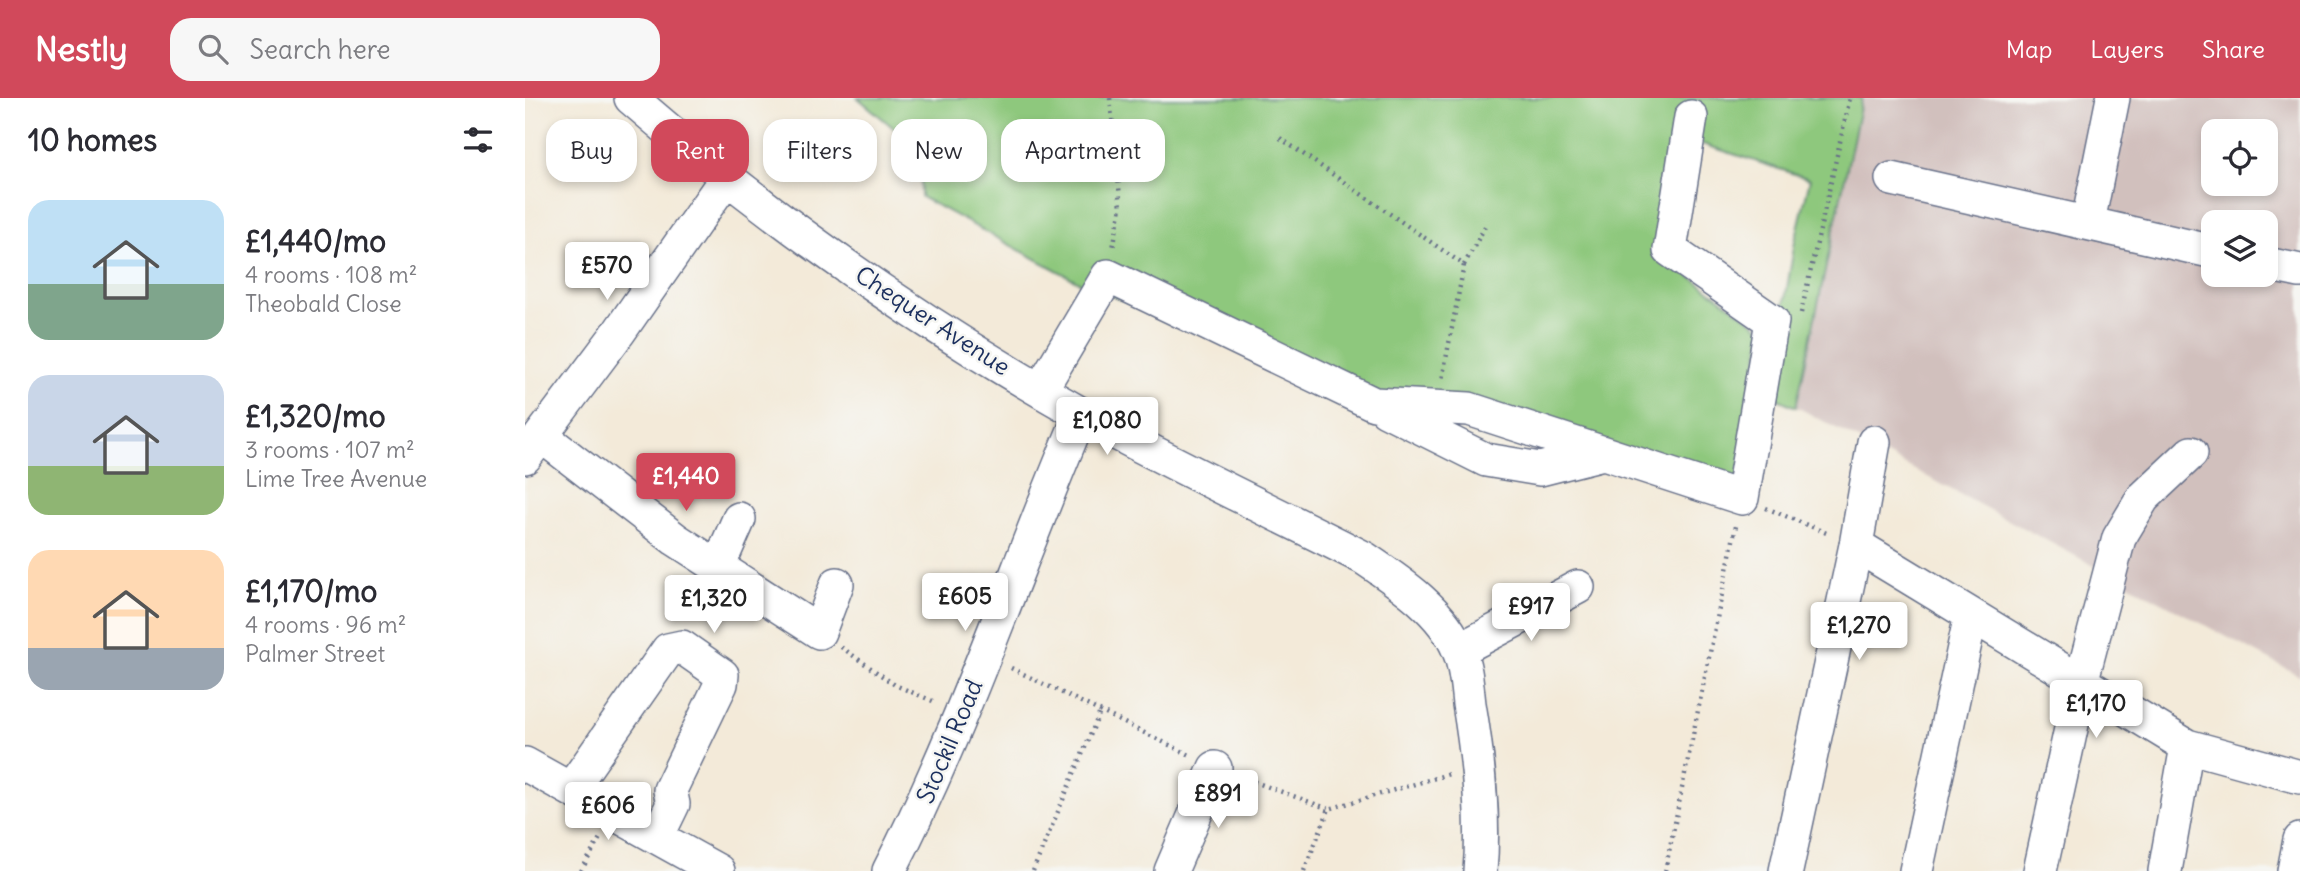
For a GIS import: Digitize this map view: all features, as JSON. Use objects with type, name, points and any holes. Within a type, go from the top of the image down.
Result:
[{"type":"street","name":"Chequer Avenue","points":[[631,98],[657,119]]},
{"type":"street","points":[[2088,222],[2113,98]]},
{"type":"street","points":[[1374,404],[1469,410],[1742,498],[1772,321],[1670,250],[1691,117]]},
{"type":"street","points":[[1892,179],[2201,248]]},
{"type":"street","points":[[723,182],[534,447],[819,632],[837,584]]},
{"type":"street","name":"Chequer Avenue","points":[[734,182],[910,310],[1081,414],[1364,558],[1406,586],[1439,620],[1459,650],[1477,766],[1482,845],[1480,871]]},
{"type":"street","points":[[2278,266],[2300,271]]},
{"type":"street","points":[[1041,389],[1108,276],[1486,460],[1540,469],[1603,453]]},
{"type":"street","name":"Stockil Road","points":[[889,871],[923,806],[962,714],[1081,414]]},
{"type":"street","points":[[1786,871],[1856,545],[1874,442]]},
{"type":"street","points":[[2040,871],[2081,682],[2119,538],[2143,498],[2191,453]]},
{"type":"street","points":[[718,567],[739,519]]},
{"type":"street","points":[[1856,545],[2187,746],[2300,777]]},
{"type":"street","points":[[1459,650],[1578,587]]},
{"type":"street","points":[[1916,871],[1971,615]]},
{"type":"street","points":[[571,789],[668,650],[682,647],[715,668],[722,675],[721,684],[670,790],[673,804],[657,837]]},
{"type":"street","points":[[2165,871],[2187,746]]},
{"type":"street","points":[[525,764],[718,871]]},
{"type":"street","points":[[1171,871],[1215,768]]},
{"type":"street","points":[[2294,871],[2300,840]]},
{"type":"path","points":[[1108,276],[1121,207],[1110,98]]},
{"type":"path","points":[[1799,321],[1850,98]]},
{"type":"path","points":[[1280,138],[1464,265]]},
{"type":"path","points":[[1436,408],[1464,265],[1487,223]]},
{"type":"path","points":[[1665,871],[1742,498],[1856,545]]},
{"type":"path","points":[[819,632],[895,685],[962,714]]},
{"type":"path","points":[[985,656],[1215,768],[1329,809],[1477,766]]},
{"type":"path","points":[[1033,871],[1100,712]]},
{"type":"path","points":[[1304,871],[1329,809]]},
{"type":"path","points":[[581,871],[614,814]]},
{"type":"shaded area","points":[[1863,98],[2300,98],[2300,676],[1797,407]]},
{"type":"green space","points":[[858,98],[1862,98],[1796,407],[1769,395],[1795,241],[1810,179],[1684,138],[1658,253],[1763,329],[1736,489],[1376,394],[1088,287],[921,197],[921,182],[987,182],[987,119],[891,119],[891,126]]}]
